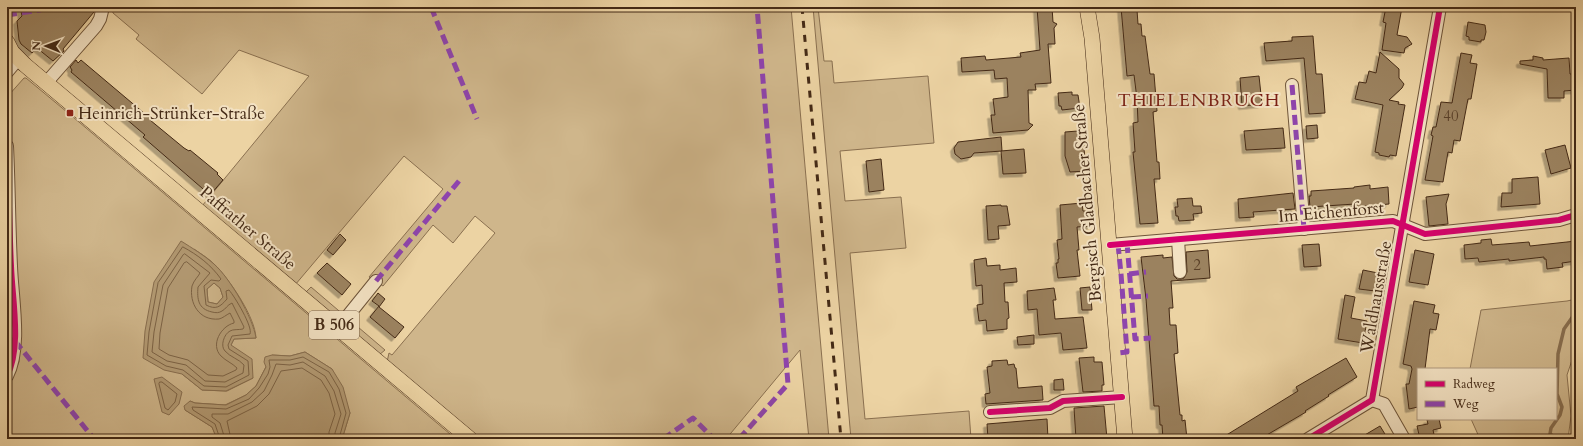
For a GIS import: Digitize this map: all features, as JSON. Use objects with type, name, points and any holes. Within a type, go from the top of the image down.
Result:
[{"type":"main road","name":"Bergisch Gladbacher Straße","points":[[1087,7],[1092,38],[1125,439]]},
{"type":"main road","name":"Paffrather Straße","points":[[7,42],[12,52],[18,59],[470,439]]},
{"type":"street","points":[[46,83],[96,26],[100,19],[103,7]]},
{"type":"street","name":"Waldhausstraße","points":[[1372,400],[1440,7]]},
{"type":"street","points":[[7,72],[18,59]]},
{"type":"street","name":"Im Eichenforst","points":[[1292,85],[1304,229]]},
{"type":"street","points":[[7,146],[15,341],[7,375]]},
{"type":"street","name":"Im Eichenforst","points":[[1110,245],[1393,221],[1425,234],[1558,220],[1576,215]]},
{"type":"street","points":[[1178,239],[1180,272]]},
{"type":"street","points":[[338,328],[376,281]]},
{"type":"street","points":[[990,412],[1050,408],[1063,401],[1122,396]]},
{"type":"street","points":[[1308,439],[1372,400],[1384,404],[1404,439]]},
{"type":"shaded area","points":[[112,7],[791,7],[829,439],[809,439],[800,350],[726,439],[478,439],[387,362],[389,353],[392,355],[495,233],[475,216],[453,243],[433,225],[383,286],[369,277],[443,189],[404,156],[295,285],[202,206],[309,76],[239,50],[202,94],[136,39],[139,35],[113,13]]},
{"type":"shaded area","points":[[813,7],[818,7],[824,61],[832,61],[834,83],[928,76],[934,143],[840,151],[845,201],[901,197],[906,248],[850,253],[865,419],[969,411],[971,439],[851,439]]},
{"type":"shaded area","points":[[24,78],[26,78],[456,439],[345,439],[343,436],[350,413],[332,369],[305,352],[290,356],[272,355],[256,386],[246,395],[225,405],[195,403],[190,401],[185,410],[212,427],[217,439],[7,439],[7,385],[19,362],[8,96]],"holes":[[[194,249],[214,263],[222,273],[247,310],[255,330],[256,338],[234,339],[231,345],[253,378],[227,391],[202,390],[182,374]]]},
{"type":"shaded area","points":[[214,283],[220,288],[223,297],[217,304],[208,302],[207,289]]},
{"type":"shaded area","points":[[311,287],[345,316],[334,318],[305,293]]},
{"type":"shaded area","points":[[1576,299],[1576,348],[1567,375],[1571,416],[1568,439],[1480,439],[1471,420],[1557,420],[1557,368],[1470,368],[1481,310]]},
{"type":"shaded area","points":[[358,327],[385,350],[379,355],[354,334]]},
{"type":"water","points":[[181,241],[214,264],[234,288],[246,309],[254,330],[256,338],[234,339],[231,345],[252,359],[253,378],[226,391],[202,390],[182,374],[164,370],[143,358],[145,331],[154,282]],"holes":[[[214,283],[220,288],[223,297],[217,304],[208,302],[207,289]]]},
{"type":"water","points":[[305,352],[332,369],[343,387],[350,413],[343,436],[345,439],[217,439],[212,427],[185,410],[184,406],[190,401],[195,403],[226,405],[246,395],[256,386],[266,367],[264,362],[265,357],[272,355],[290,356]]},
{"type":"water","points":[[162,377],[182,392],[179,404],[169,415],[162,412],[154,379]]},
{"type":"building","points":[[20,7],[95,7],[94,12],[63,49],[64,51],[53,61],[37,48],[32,53],[21,44],[19,40],[17,21],[22,16]]},
{"type":"building","points":[[1037,7],[1052,7],[1053,22],[1057,24],[1054,28],[1055,44],[1048,44],[1051,83],[1035,84],[1036,90],[1028,90],[1029,123],[1033,125],[1028,130],[993,133],[991,115],[995,115],[993,99],[1008,97],[1007,78],[995,79],[994,70],[962,72],[961,58],[985,56],[986,60],[1021,57],[1020,53],[1040,50]]},
{"type":"building","points":[[1121,7],[1132,7],[1132,10],[1137,10],[1138,24],[1141,24],[1142,36],[1145,36],[1150,74],[1154,74],[1157,111],[1153,112],[1157,162],[1159,162],[1160,179],[1154,179],[1158,223],[1140,224],[1133,152],[1135,152],[1133,123],[1138,122],[1137,99],[1134,75],[1127,76]]},
{"type":"building","points":[[1386,7],[1402,7],[1397,35],[1407,37],[1412,44],[1405,48],[1404,53],[1382,50],[1386,23],[1383,22]]},
{"type":"building","points":[[1468,22],[1485,25],[1486,32],[1484,40],[1481,40],[1481,42],[1469,40],[1469,37],[1466,36]]},
{"type":"building","points":[[1313,36],[1316,74],[1322,74],[1325,113],[1309,114],[1304,58],[1266,61],[1264,43],[1292,41],[1292,37]]},
{"type":"building","points":[[1380,52],[1399,69],[1399,78],[1404,84],[1402,88],[1389,100],[1405,105],[1396,156],[1390,155],[1389,157],[1379,155],[1379,153],[1375,152],[1383,105],[1355,99],[1359,82],[1366,83],[1369,71],[1376,73]]},
{"type":"building","points":[[1461,53],[1472,55],[1470,63],[1477,64],[1471,99],[1468,99],[1460,141],[1454,140],[1452,153],[1448,152],[1443,182],[1425,180],[1433,136],[1431,135],[1433,127],[1436,127],[1441,102],[1452,103]]},
{"type":"building","points":[[1533,56],[1543,58],[1543,60],[1569,58],[1570,74],[1576,74],[1576,90],[1564,91],[1564,98],[1548,98],[1547,69],[1520,64],[1520,61],[1533,60]]},
{"type":"building","points":[[76,60],[78,63],[81,60],[151,119],[150,120],[218,173],[217,174],[223,180],[210,195],[143,137],[145,135],[71,72],[72,70],[70,67]]},
{"type":"building","points":[[1259,76],[1262,104],[1242,106],[1240,78]]},
{"type":"building","points":[[1072,92],[1072,95],[1078,95],[1080,108],[1062,110],[1061,106],[1059,106],[1058,93]]},
{"type":"building","points":[[1317,125],[1318,138],[1307,139],[1306,126]]},
{"type":"building","points":[[1283,128],[1285,148],[1246,150],[1244,131]]},
{"type":"building","points":[[1078,131],[1078,138],[1083,137],[1086,171],[1070,172],[1065,156],[1065,132]]},
{"type":"building","points":[[1001,137],[1002,151],[974,153],[971,157],[961,159],[955,154],[954,148],[958,142]]},
{"type":"building","points":[[1565,145],[1571,168],[1551,174],[1545,150]]},
{"type":"building","points":[[1024,149],[1026,173],[1003,174],[1001,151]]},
{"type":"building","points":[[881,159],[884,190],[869,192],[866,161]]},
{"type":"building","points":[[1538,177],[1540,204],[1501,207],[1502,193],[1512,193],[1512,179]]},
{"type":"building","points":[[1370,185],[1370,189],[1388,187],[1389,204],[1356,207],[1355,204],[1310,207],[1309,196],[1311,196],[1311,191],[1354,188]]},
{"type":"building","points":[[1293,193],[1295,209],[1253,212],[1254,217],[1239,218],[1238,199]]},
{"type":"building","points":[[1449,194],[1446,204],[1448,224],[1429,226],[1426,197]]},
{"type":"building","points":[[1192,198],[1193,206],[1201,206],[1202,213],[1193,214],[1194,220],[1179,221],[1178,216],[1176,216],[1175,207],[1178,207],[1177,199]]},
{"type":"building","points":[[1082,203],[1083,211],[1090,211],[1091,226],[1077,227],[1079,250],[1077,250],[1080,276],[1058,278],[1056,263],[1058,263],[1059,259],[1057,240],[1062,239],[1060,205]]},
{"type":"building","points":[[986,206],[1007,206],[1010,225],[998,226],[999,239],[988,240]]},
{"type":"building","points":[[340,234],[346,240],[333,255],[327,250]]},
{"type":"building","points":[[1491,239],[1492,245],[1529,242],[1530,246],[1576,241],[1576,261],[1562,263],[1563,267],[1547,269],[1546,259],[1544,259],[1544,257],[1509,261],[1509,259],[1479,262],[1478,258],[1465,259],[1464,245],[1481,243],[1481,240]]},
{"type":"building","points":[[1319,244],[1321,266],[1304,267],[1302,245]]},
{"type":"building","points":[[1208,250],[1210,278],[1171,281],[1173,308],[1169,308],[1170,325],[1176,325],[1178,353],[1174,354],[1180,415],[1182,415],[1182,421],[1185,420],[1187,439],[1163,439],[1162,425],[1160,425],[1159,406],[1154,406],[1146,299],[1141,257],[1163,255],[1163,258],[1172,257],[1174,276],[1177,279],[1181,279],[1184,278],[1187,272],[1186,252]]},
{"type":"building","points":[[1415,250],[1434,254],[1428,285],[1409,282]]},
{"type":"building","points":[[986,258],[987,266],[1000,265],[1000,270],[1016,268],[1017,282],[1004,283],[1005,302],[1008,302],[1009,318],[1007,319],[1007,329],[987,331],[986,320],[979,321],[977,305],[983,304],[982,285],[976,286],[974,260]]},
{"type":"building","points":[[327,263],[351,284],[342,295],[317,273]]},
{"type":"building","points":[[1363,270],[1378,273],[1375,291],[1359,289]]},
{"type":"building","points":[[1090,287],[1092,310],[1082,310],[1080,288]]},
{"type":"building","points":[[1054,288],[1056,300],[1053,300],[1055,319],[1083,317],[1087,348],[1063,350],[1061,333],[1039,335],[1037,309],[1028,310],[1027,291]]},
{"type":"building","points":[[378,293],[385,299],[379,307],[404,327],[395,338],[370,317],[379,306],[372,301]]},
{"type":"building","points":[[1345,295],[1355,297],[1351,318],[1367,321],[1363,343],[1338,339]]},
{"type":"building","points":[[1414,301],[1435,305],[1433,313],[1439,314],[1436,330],[1430,329],[1425,368],[1417,368],[1417,407],[1409,409],[1406,384],[1409,384],[1412,369],[1411,366],[1403,364]]},
{"type":"building","points":[[1034,335],[1034,344],[1018,345],[1017,337]]},
{"type":"building","points":[[1094,357],[1094,362],[1102,362],[1104,385],[1102,385],[1102,391],[1083,392],[1079,358]]},
{"type":"building","points":[[1346,358],[1357,377],[1328,395],[1329,396],[1305,411],[1306,412],[1260,439],[1220,439],[1298,391],[1296,387]]},
{"type":"building","points":[[1007,360],[1008,365],[1014,364],[1016,368],[1018,388],[1042,386],[1043,400],[986,404],[985,394],[990,393],[987,367],[992,366],[992,361]]},
{"type":"building","points":[[1063,379],[1064,390],[1054,390],[1054,380]]},
{"type":"building","points":[[1104,406],[1107,439],[1076,439],[1074,408]]},
{"type":"building","points":[[1047,419],[1048,439],[988,439],[987,424]]},
{"type":"building","points":[[1427,420],[1439,420],[1441,428],[1433,430],[1435,439],[1420,439],[1417,426],[1428,424]]},
{"type":"building","points":[[1380,426],[1388,439],[1358,439]]},
{"type":"waterway","points":[[1557,394],[1558,354],[1564,329],[1576,312]]},
{"type":"waterway","points":[[1557,394],[1562,407],[1557,419]]},
{"type":"waterway","points":[[1557,420],[1551,428],[1550,434],[1558,439]]},
{"type":"railway","points":[[802,7],[841,439]]},
{"type":"marked path","points":[[7,15],[40,10],[46,7]]},
{"type":"marked path","points":[[431,7],[477,119]]},
{"type":"marked path","points":[[739,439],[788,384],[757,7]]},
{"type":"marked path","points":[[1292,85],[1304,229]]},
{"type":"marked path","points":[[376,281],[459,181]]},
{"type":"marked path","points":[[1127,243],[1135,339],[1151,338]]},
{"type":"marked path","points":[[1118,244],[1127,352],[1118,353]]},
{"type":"marked path","points":[[1129,274],[1146,272]]},
{"type":"marked path","points":[[1131,297],[1148,296]]},
{"type":"marked path","points":[[15,341],[94,439]]},
{"type":"marked path","points":[[663,439],[693,418],[714,439]]},
{"type":"cycle path","points":[[1308,439],[1372,400],[1440,7]]},
{"type":"cycle path","points":[[7,146],[10,251],[15,322],[14,351],[12,364],[7,376]]},
{"type":"cycle path","points":[[1110,245],[1393,221],[1425,234],[1559,220],[1576,215]]},
{"type":"cycle path","points":[[990,412],[1050,408],[1063,401],[1122,397]]},
{"type":"place","name":"Heinrich-Strünker-Straße","points":[[70,113]]},
{"type":"district","name":"THIELENBRUCH","points":[[1199,100]]}]
